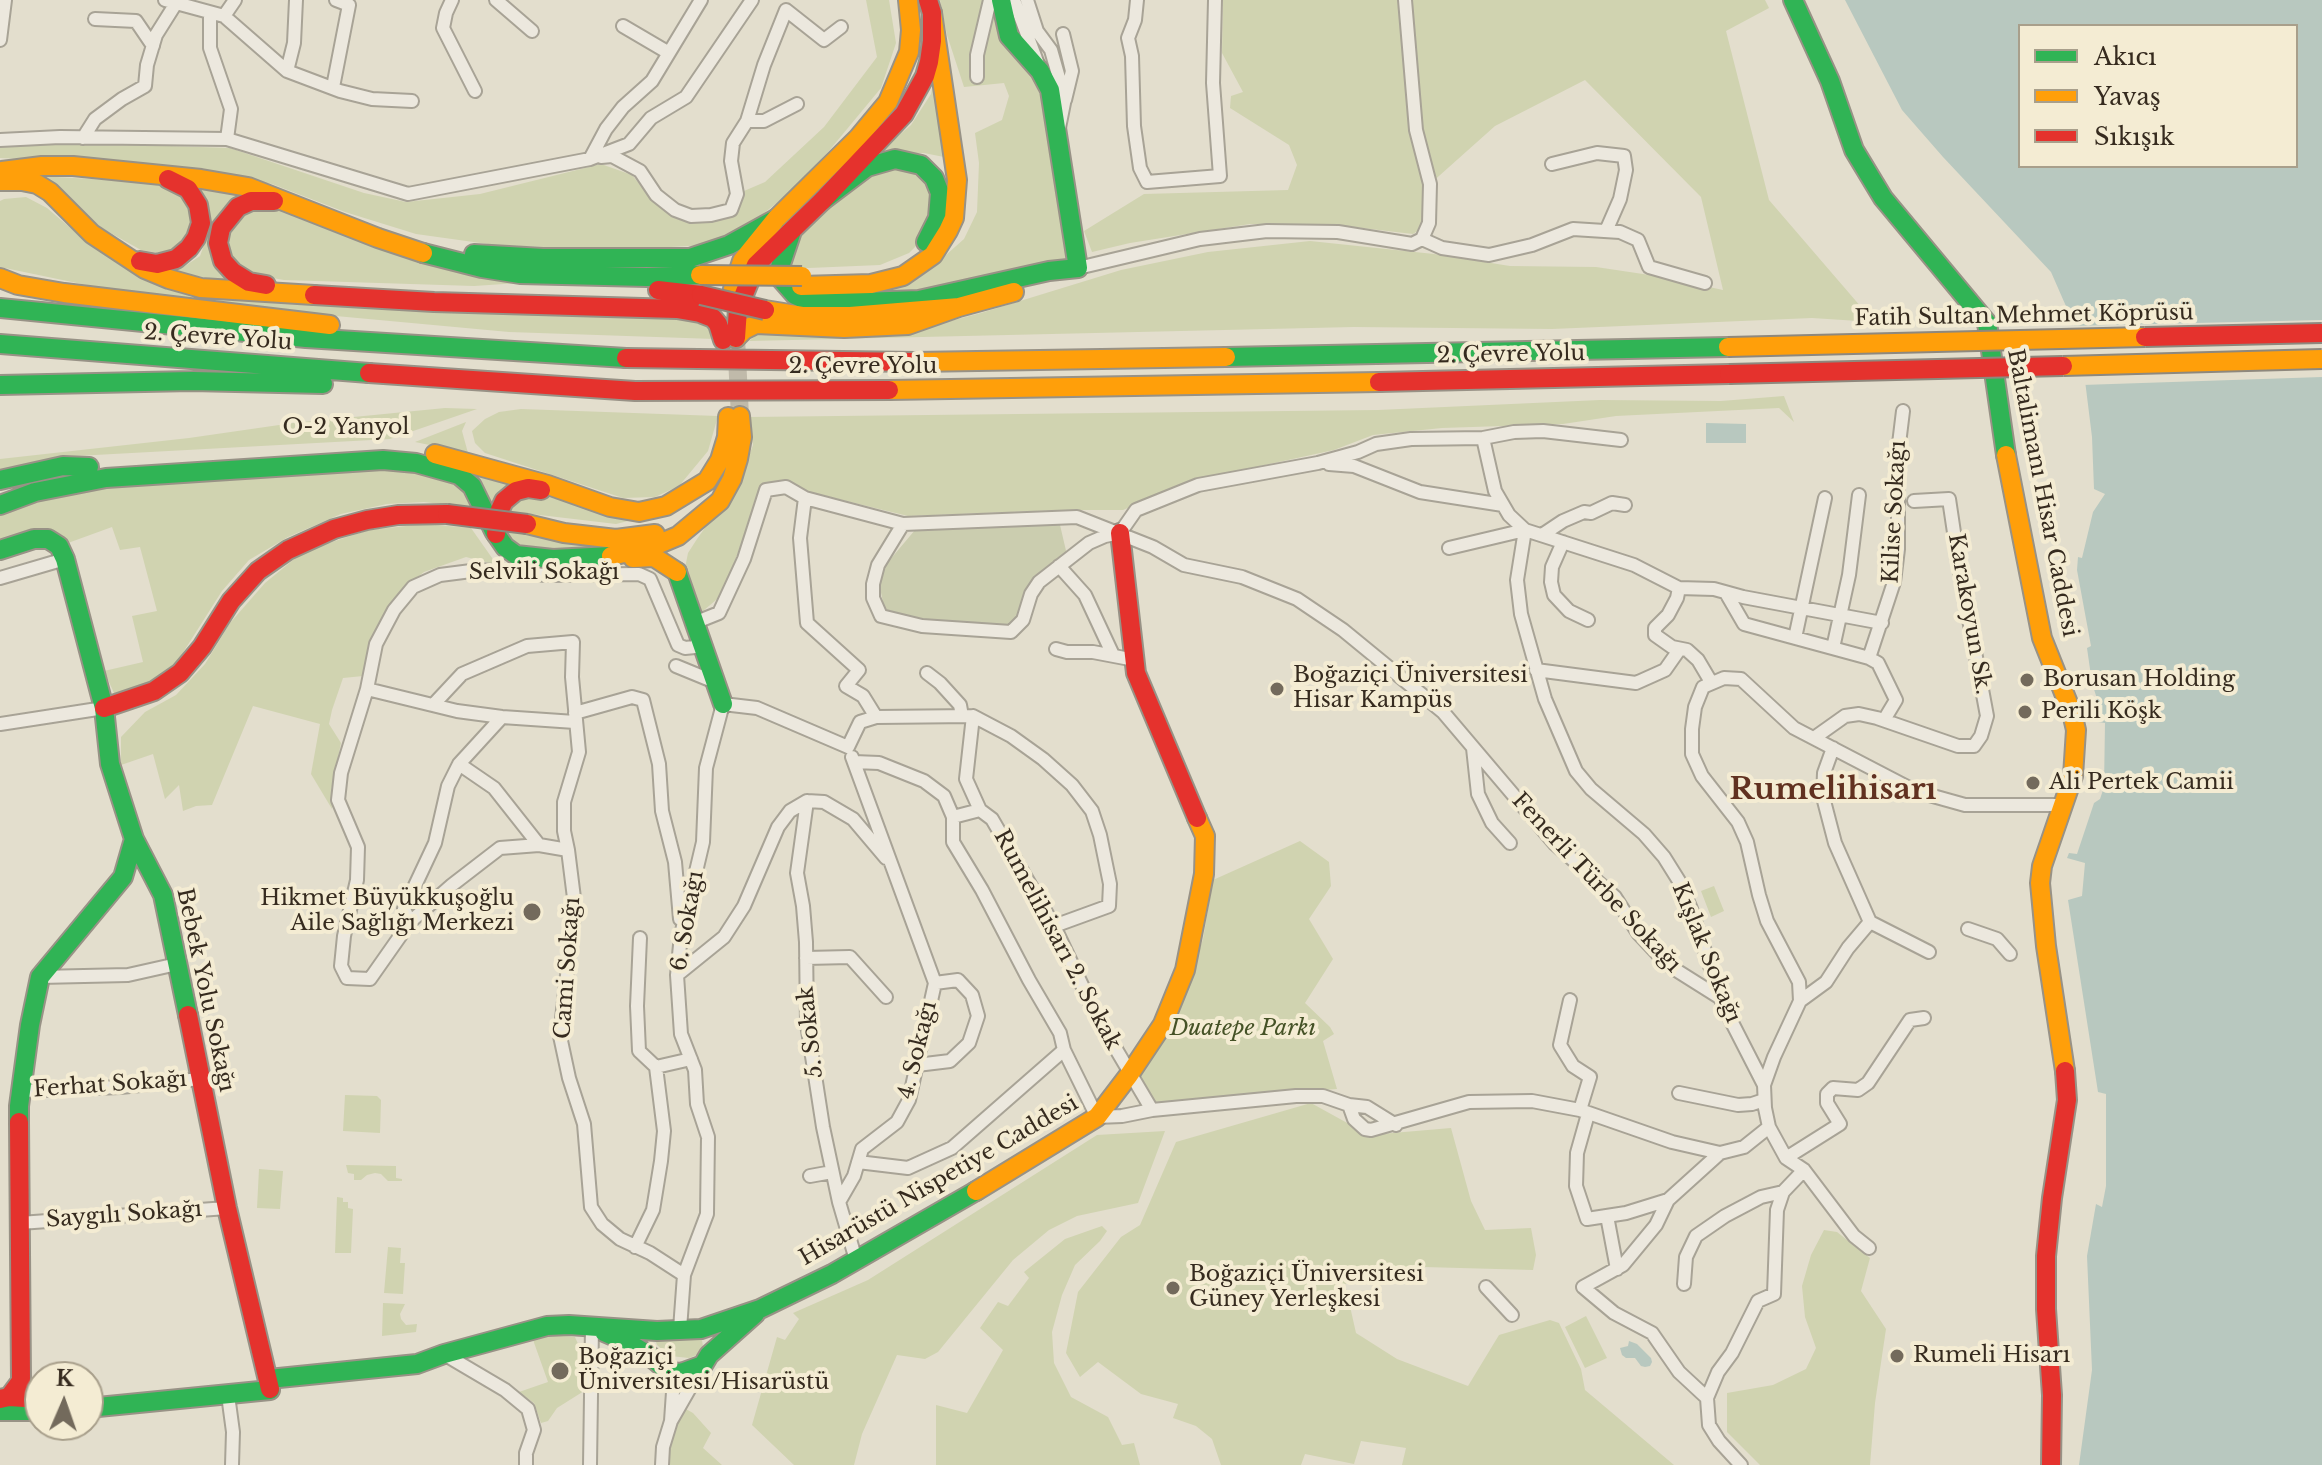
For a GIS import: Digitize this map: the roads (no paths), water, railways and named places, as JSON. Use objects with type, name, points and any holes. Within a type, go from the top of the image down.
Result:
[{"type":"main road","points":[[730,339],[726,309],[742,261],[776,219],[858,138],[888,102],[909,52],[911,30],[908,0]]},
{"type":"main road","points":[[1001,0],[1009,36],[1040,71],[1050,90],[1078,268]]},
{"type":"main road","name":"Baltalimanı Hisar Caddesi","points":[[1793,0],[1830,81],[1854,150],[1883,198],[1987,323],[2003,437],[2034,603],[2042,638],[2076,730],[2073,776],[2042,866],[2040,883],[2067,1087],[2046,1256],[2052,1395],[2051,1465]]},
{"type":"main road","points":[[730,339],[756,265],[904,114],[925,76],[929,62],[930,7]]},
{"type":"main road","points":[[801,281],[888,282],[903,276],[933,255],[948,231],[954,218],[957,180],[930,7]]},
{"type":"main road","points":[[375,298],[528,290],[658,290],[864,275],[892,268],[915,255],[929,240],[938,218],[940,193],[934,178],[921,165],[895,159],[867,167],[822,201]]},
{"type":"main road","points":[[0,164],[73,166],[248,187],[434,257],[520,274],[647,277],[701,286],[765,310],[802,316],[904,313],[959,307]]},
{"type":"main road","points":[[0,171],[42,166]]},
{"type":"main road","points":[[117,251],[136,260],[157,264],[176,259],[196,238],[201,223],[198,205],[188,189],[162,175]]},
{"type":"main road","points":[[0,181],[37,184],[50,192],[92,234],[145,269],[169,279],[201,288],[344,295]]},
{"type":"main road","points":[[0,193],[19,188],[38,190],[67,209]]},
{"type":"main road","points":[[287,202],[251,201],[238,207],[221,228],[218,243],[223,261],[249,282],[344,295],[434,302],[677,309],[713,318],[730,339]]},
{"type":"main road","points":[[401,246],[503,256],[690,258],[729,245],[776,219]]},
{"type":"main road","points":[[794,227],[780,267],[781,279],[795,295],[806,300],[919,300],[1049,271],[1078,268]]},
{"type":"main road","points":[[730,339],[756,324],[844,328],[908,325],[1054,280],[1078,268]]},
{"type":"main road","points":[[0,278],[18,285],[134,303],[614,358]]},
{"type":"main road","name":"2. Çevre Yolu","points":[[0,308],[306,338],[614,358],[904,362],[1728,347]]},
{"type":"main road","name":"Fatih Sultan Mehmet Köprüsü","points":[[1728,347],[2322,333]]},
{"type":"main road","name":"2. Çevre Yolu","points":[[0,344],[635,391],[982,390],[2322,359]]},
{"type":"main road","points":[[0,385],[192,381],[635,391]]},
{"type":"main road","points":[[527,524],[566,523],[621,529],[654,523],[677,513],[698,495],[720,460],[734,416],[742,437],[732,479],[720,501],[678,536],[654,546],[593,558]]},
{"type":"main road","name":"O-2 Yanyol","points":[[0,493],[36,479],[89,467],[312,450],[388,448],[428,453],[610,507],[639,512],[666,506],[707,481]]},
{"type":"main road","points":[[0,505],[35,492],[106,478],[383,460],[416,463],[459,475],[472,486],[496,534],[505,547],[516,555],[553,559],[654,557],[668,564],[677,572],[723,704]]},
{"type":"main road","points":[[0,480],[63,466],[89,467]]},
{"type":"main road","points":[[104,708],[154,691],[180,673],[202,647],[231,601],[258,571],[288,550],[334,529],[398,515],[447,514],[616,539],[653,535],[698,510],[732,479]]},
{"type":"main road","points":[[496,534],[498,514],[504,501],[516,491],[528,488],[565,492]]},
{"type":"main road","points":[[677,572],[682,550],[697,523]]},
{"type":"main road","name":"Hisarüstü Nispetiye Caddesi","points":[[104,1396],[270,1385],[417,1364],[547,1326],[657,1331],[701,1329],[760,1309],[856,1260],[935,1216],[1097,1117],[1163,1024],[1185,970],[1204,874],[1205,836],[1136,673],[1120,533]]},
{"type":"main road","points":[[0,550],[34,539],[48,539],[59,546],[65,559]]},
{"type":"main road","name":"Bebek Yolu Sokağı","points":[[65,559],[104,708],[110,764],[134,839],[163,895],[227,1208],[270,1385]]},
{"type":"main road","points":[[3,1402],[21,1381],[20,1091],[40,977],[123,877],[134,839]]},
{"type":"main road","points":[[123,877],[149,869]]},
{"type":"main road","name":"Hisarüstü Nispetiye Caddesi","points":[[706,1360],[760,1309]]},
{"type":"main road","name":"Hisarüstü Nispetiye Caddesi","points":[[592,1326],[627,1342],[669,1372]]},
{"type":"main road","points":[[669,1372],[681,1373],[706,1360],[708,1338],[701,1329]]},
{"type":"main road","points":[[650,1356],[648,1349],[657,1331]]},
{"type":"main road","points":[[104,1407],[228,1395],[270,1385]]},
{"type":"main road","points":[[3,1402],[24,1400]]},
{"type":"main road","points":[[3,1402],[24,1407]]},
{"type":"street","points":[[224,16],[235,0]]},
{"type":"street","points":[[287,71],[294,43],[296,0]]},
{"type":"street","points":[[333,87],[349,5],[336,0]]},
{"type":"street","points":[[452,0],[443,28],[475,91]]},
{"type":"street","points":[[496,0],[532,31]]},
{"type":"street","points":[[590,159],[606,129],[623,107],[652,81],[701,0]]},
{"type":"street","points":[[590,159],[629,144],[651,118],[686,97],[752,0]]},
{"type":"street","points":[[977,77],[977,55],[990,0]]},
{"type":"street","points":[[1014,0],[1040,71]]},
{"type":"street","points":[[1027,0],[1037,31],[1051,50],[1064,103]]},
{"type":"street","points":[[1137,0],[1135,20],[1128,38],[1132,56],[1134,126],[1140,168],[1147,182],[1220,176],[1213,83],[1215,0]]},
{"type":"street","points":[[1078,268],[1200,239],[1267,231],[1338,232],[1412,244],[1422,239],[1429,223],[1430,184],[1416,130],[1405,0]]},
{"type":"street","points":[[83,138],[95,119],[145,86],[147,65],[156,35],[173,1],[224,16],[287,71],[372,99],[412,101]]},
{"type":"street","points":[[0,40],[3,3]]},
{"type":"street","points":[[0,140],[227,139],[408,194],[612,156],[640,171],[656,195],[675,210],[691,216],[711,215],[731,210],[737,194],[731,161],[733,143],[747,121],[764,65],[786,10],[824,40],[841,27]]},
{"type":"street","points":[[210,13],[210,48],[231,109],[227,139]]},
{"type":"street","points":[[95,19],[136,21],[153,46]]},
{"type":"street","points":[[623,26],[669,53]]},
{"type":"street","points":[[1057,136],[1072,71],[1063,34]]},
{"type":"street","points":[[747,121],[764,121],[797,104]]},
{"type":"street","points":[[1552,164],[1597,153],[1624,156],[1626,170],[1620,199],[1606,231]]},
{"type":"street","points":[[1422,239],[1442,248],[1489,255],[1532,245],[1573,229],[1620,232],[1638,240],[1649,267],[1705,283]]},
{"type":"street","name":"Kilise Sokağı","points":[[1869,658],[1894,582],[1898,549],[1898,452],[1903,411]]},
{"type":"street","points":[[903,524],[878,565],[873,584],[873,598],[881,616],[922,626],[1011,632],[1023,620],[1031,594],[1039,582],[1059,566],[1089,543],[1120,533],[1136,510],[1198,485],[1318,463],[1376,444],[1411,439],[1483,438],[1543,431],[1621,440]]},
{"type":"street","points":[[1483,438],[1495,491],[1509,515],[1525,530],[1634,565],[1679,588],[1714,589],[1882,623]]},
{"type":"street","points":[[1358,452],[1363,470]]},
{"type":"street","points":[[1318,463],[1354,466],[1420,492],[1503,505]]},
{"type":"street","name":"Fenerli Türbe Sokağı","points":[[697,630],[719,613],[744,559],[766,490],[786,487],[805,498],[903,524],[1077,517],[1153,547],[1184,565],[1242,577],[1297,599],[1343,630],[1443,712],[1555,844],[1615,897],[1638,933],[1668,965],[1722,999]]},
{"type":"street","points":[[1833,648],[1849,575],[1859,495]]},
{"type":"street","points":[[805,498],[800,538],[807,623],[859,670],[846,686],[863,696],[876,717]]},
{"type":"street","points":[[1795,638],[1825,498]]},
{"type":"street","name":"Karakoyun Sk.","points":[[1814,738],[1845,716],[1859,714],[1958,746],[1974,746],[1981,736],[1987,716],[1949,499],[1914,501]]},
{"type":"street","points":[[1542,535],[1584,512],[1591,513],[1612,503],[1625,505]]},
{"type":"street","points":[[1449,548],[1525,530]]},
{"type":"street","name":"Kışlak Sokağı","points":[[1525,530],[1517,580],[1521,614],[1545,699],[1576,771],[1591,789],[1644,834],[1679,881],[1722,999],[1764,1085]]},
{"type":"street","points":[[1563,542],[1552,567],[1554,595],[1569,611],[1588,620]]},
{"type":"street","points":[[0,578],[65,559]]},
{"type":"street","points":[[1059,566],[1085,595],[1113,655]]},
{"type":"street","name":"Selvili Sokağı","points":[[410,922],[370,979],[347,978],[341,966],[344,936],[357,880],[358,847],[338,800],[341,773],[367,689],[376,644],[394,610],[413,587],[440,575],[479,570],[546,575],[639,574],[650,579],[674,639],[685,640],[697,630]]},
{"type":"street","points":[[1679,588],[1668,615],[1655,628],[1655,635],[1679,650],[1687,650],[1698,660],[1711,682]]},
{"type":"street","points":[[1726,593],[1744,624],[1878,663],[1896,700],[1884,720]]},
{"type":"street","name":"Cami Sokağı","points":[[433,705],[462,674],[527,646],[573,642],[579,752],[564,802],[564,831],[575,906],[560,1036],[584,1124],[591,1207],[602,1224],[620,1239],[650,1253],[684,1275]]},
{"type":"street","points":[[1056,649],[1135,660]]},
{"type":"street","points":[[1536,670],[1636,683],[1665,670],[1679,650]]},
{"type":"street","points":[[676,666],[715,682]]},
{"type":"street","points":[[927,673],[940,683],[967,716]]},
{"type":"street","points":[[1869,1248],[1854,1236],[1804,1170],[1786,1158],[1769,1127],[1764,1085],[1800,1001],[1799,982],[1767,921],[1747,842],[1738,822],[1702,776],[1692,754],[1695,707],[1703,687],[1724,678],[1741,679],[1794,728],[1915,791],[1965,805],[2063,805]]},
{"type":"street","points":[[367,689],[502,717],[575,717],[632,697],[643,700],[659,764],[662,811],[675,862],[681,935]]},
{"type":"street","points":[[723,704],[757,708],[848,747],[860,722],[876,717],[967,716],[1011,736],[1072,785],[1092,811],[1100,835],[1110,884],[1109,906],[1054,926]]},
{"type":"street","name":"6. Sokağı","points":[[680,1329],[684,1275],[707,1214],[708,1137],[697,1104],[695,1070],[681,1034],[677,975],[681,935],[703,842],[706,768],[723,704]]},
{"type":"street","points":[[0,739],[2,723],[104,708]]},
{"type":"street","name":"Rumelihisarı 2. Sokak","points":[[967,716],[966,779],[980,810],[992,819],[1054,926],[1097,1017],[1152,1110]]},
{"type":"street","points":[[502,717],[459,764],[448,786],[435,843],[404,909],[410,922],[500,848],[536,846],[568,850]]},
{"type":"street","name":"4. Sokağı","points":[[839,1202],[854,1176],[862,1149],[897,1122],[909,1100],[935,983],[848,747]]},
{"type":"street","points":[[1473,748],[1478,794],[1492,823],[1510,843]]},
{"type":"street","points":[[1833,748],[1824,773],[1823,797],[1835,843],[1870,922],[1929,952]]},
{"type":"street","points":[[854,762],[879,763],[924,781],[944,796],[953,817],[953,842],[1060,1033],[1064,1050],[1097,1117],[1296,1096],[1323,1096],[1349,1105],[1367,1107],[1396,1125]]},
{"type":"street","points":[[459,764],[494,788],[536,846]]},
{"type":"street","points":[[677,975],[724,937],[744,906],[778,827],[790,811],[807,801],[824,802],[853,819],[892,866]]},
{"type":"street","name":"5. Sokak","points":[[807,801],[797,873],[803,906],[807,1024],[832,1172],[856,1260]]},
{"type":"street","name":"Rumelihisarı 2. Sokak","points":[[953,817],[980,810]]},
{"type":"street","points":[[1800,1001],[1826,982],[1870,922]]},
{"type":"street","points":[[1968,929],[1997,939],[2010,954]]},
{"type":"street","points":[[635,1247],[653,1210],[664,1131],[656,1067],[639,1051],[640,938]]},
{"type":"street","points":[[806,958],[850,957],[886,997]]},
{"type":"street","points":[[40,977],[128,975],[177,964]]},
{"type":"street","points":[[917,1065],[950,1061],[969,1043],[978,1016],[972,995],[958,980],[935,983]]},
{"type":"street","points":[[1570,1000],[1560,1045],[1573,1066],[1590,1077],[1577,1153],[1576,1186],[1587,1219],[1626,1213],[1668,1200]]},
{"type":"street","points":[[1786,1158],[1840,1124],[1827,1103],[1827,1094],[1833,1088],[1858,1090],[1868,1083],[1910,1020],[1924,1018]]},
{"type":"street","points":[[858,1162],[908,1168],[952,1148],[1064,1050]]},
{"type":"street","points":[[656,1067],[691,1059]]},
{"type":"street","name":"Ferhat Sokağı","points":[[20,1091],[120,1087],[200,1079]]},
{"type":"street","points":[[1679,1093],[1738,1105],[1764,1100]]},
{"type":"street","points":[[1349,1105],[1354,1119],[1365,1129],[1376,1130],[1469,1102],[1532,1101],[1584,1112],[1672,1142],[1720,1153],[1744,1147],[1769,1127]]},
{"type":"street","points":[[1707,1398],[1679,1372],[1652,1333],[1614,1313],[1583,1287],[1617,1269],[1656,1225],[1668,1200],[1720,1153]]},
{"type":"street","points":[[1741,1465],[1709,1425],[1707,1398],[1758,1301],[1774,1294],[1777,1210],[1783,1192],[1804,1170]]},
{"type":"street","points":[[810,1176],[832,1172]]},
{"type":"street","points":[[1684,1284],[1686,1257],[1696,1236],[1761,1197],[1783,1192]]},
{"type":"street","name":"Saygılı Sokağı","points":[[20,1223],[227,1208]]},
{"type":"street","points":[[1607,1216],[1617,1269]]},
{"type":"street","points":[[1486,1287],[1512,1315]]},
{"type":"street","points":[[590,1465],[592,1326]]},
{"type":"street","points":[[444,1354],[505,1390],[528,1409],[534,1430],[526,1453],[526,1465]]},
{"type":"street","points":[[662,1465],[663,1447],[671,1421],[706,1360]]},
{"type":"street","points":[[669,1372],[673,1392],[671,1421]]},
{"type":"street","points":[[228,1395],[233,1432],[232,1465]]},
{"type":"tunnel","points":[[736,338],[740,416]]},
{"type":"place","name":"Borusan Holding","points":[[2027,680]]},
{"type":"place","name":"Boğaziçi Üniversitesi Hisar Kampüs","points":[[1277,689]]},
{"type":"place","name":"Perili Köşk","points":[[2025,712]]},
{"type":"place","name":"Ali Pertek Camii","points":[[2033,783]]},
{"type":"place","name":"Hikmet Büyükkuşoğlu Aile Sağlığı Merkezi","points":[[532,912]]},
{"type":"place","name":"Boğaziçi Üniversitesi Güney Yerleşkesi","points":[[1173,1288]]},
{"type":"place","name":"Rumeli Hisarı","points":[[1897,1356]]},
{"type":"place","name":"Boğaziçi Üniversitesi/Hisarüstü","points":[[560,1371]]},
{"type":"district","name":"Rumelihisarı","points":[[1833,791]]},
{"type":"park label","name":"Duatepe Parkı","points":[[1243,1029]]}]
